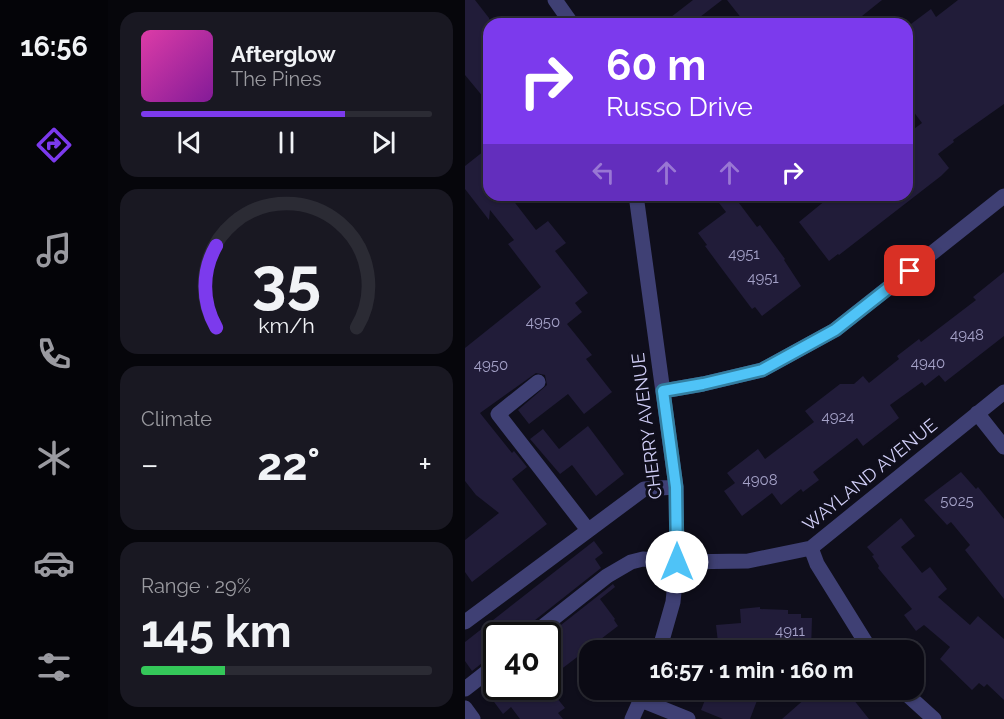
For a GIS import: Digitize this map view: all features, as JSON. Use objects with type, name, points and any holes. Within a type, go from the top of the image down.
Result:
[{"type":"street","points":[[555,0],[568,18]]},
{"type":"street","points":[[663,391],[762,370],[835,330],[1004,196]]},
{"type":"street","name":"CHERRY AVENUE","points":[[637,201],[676,487],[677,562],[673,602],[662,640]]},
{"type":"street","points":[[538,382],[498,414],[588,530]]},
{"type":"street","name":"WAYLAND AVENUE","points":[[549,622],[622,566],[643,559],[677,562],[748,561],[811,548],[1004,392]]},
{"type":"street","points":[[977,413],[1004,447]]},
{"type":"street","points":[[465,621],[644,489],[676,487]]},
{"type":"street","points":[[811,548],[817,564],[864,640]]},
{"type":"street","points":[[465,688],[483,674]]},
{"type":"street","points":[[632,719],[641,700]]},
{"type":"street","points":[[652,700],[687,719]]},
{"type":"street","points":[[913,700],[934,719]]},
{"type":"street","points":[[465,708],[473,719]]},
{"type":"building","points":[[465,0],[475,0],[489,18],[483,18],[483,97],[465,75]]},
{"type":"building","points":[[693,0],[722,0],[699,18],[670,18]]},
{"type":"building","points":[[727,0],[882,0],[860,18],[741,18]]},
{"type":"building","points":[[958,0],[1004,0],[1004,104],[953,140],[954,142],[938,154],[949,168],[913,198],[913,130],[922,123],[913,111],[913,22],[931,9],[936,17]]},
{"type":"building","points":[[483,152],[483,201],[514,201],[536,230],[548,221],[566,243],[555,251],[588,293],[575,303],[582,312],[567,324],[592,355],[586,359],[612,392],[584,414],[568,394],[529,424],[518,410],[547,385],[545,375],[536,373],[480,413],[512,453],[514,451],[527,467],[512,479],[547,524],[472,582],[465,572],[465,540],[499,513],[476,495],[465,481],[465,348],[541,287],[508,244],[514,240],[490,210],[489,220],[465,189],[465,166]]},
{"type":"building","points":[[718,201],[738,201],[757,227],[760,225],[801,286],[762,316],[755,307],[752,309],[705,246],[707,245],[698,233],[726,212]]},
{"type":"building","points":[[825,201],[909,201],[829,261],[799,222]]},
{"type":"building","points":[[1004,272],[1004,336],[945,382],[939,375],[925,386],[922,382],[890,405],[899,418],[863,446],[857,438],[813,472],[819,480],[803,492],[801,489],[781,505],[772,493],[742,516],[724,491],[735,483],[727,473],[758,449],[765,459],[814,422],[805,411],[840,384],[854,384],[863,376],[869,383],[899,359],[897,356],[919,339],[921,342],[976,300],[973,297]]},
{"type":"building","points":[[588,426],[624,474],[596,496],[572,465],[560,474],[530,439],[543,429],[559,449]]},
{"type":"building","points":[[961,472],[976,489],[978,487],[1004,519],[1004,599],[965,550],[970,545],[951,522],[947,525],[924,500]]},
{"type":"building","points":[[901,518],[915,536],[901,547],[922,573],[930,567],[947,589],[938,597],[970,625],[978,616],[1004,639],[1004,700],[987,684],[984,687],[979,683],[972,690],[940,659],[950,647],[924,625],[916,631],[904,615],[912,609],[878,568],[872,556],[874,555],[867,547]]},
{"type":"building","points":[[594,541],[603,553],[595,559],[601,568],[533,622],[491,622]]},
{"type":"building","points":[[613,584],[615,587],[600,599],[618,626],[600,640],[579,640],[579,656],[561,669],[561,625]]},
{"type":"building","points":[[760,607],[760,609],[788,610],[788,614],[801,614],[801,618],[812,618],[811,640],[718,640],[716,625],[741,623],[740,609]]},
{"type":"building","points":[[483,628],[483,662],[472,671],[465,661],[465,642]]},
{"type":"building","points":[[493,700],[559,700],[565,708],[558,713],[563,719],[520,719],[511,707],[503,714]]},
{"type":"building","points":[[705,700],[757,700],[750,719],[723,719],[701,710]]},
{"type":"building","points":[[804,700],[854,700],[869,719],[782,719]]},
{"type":"route","points":[[677,562],[676,487],[663,391],[762,370],[835,330],[910,271]]}]
